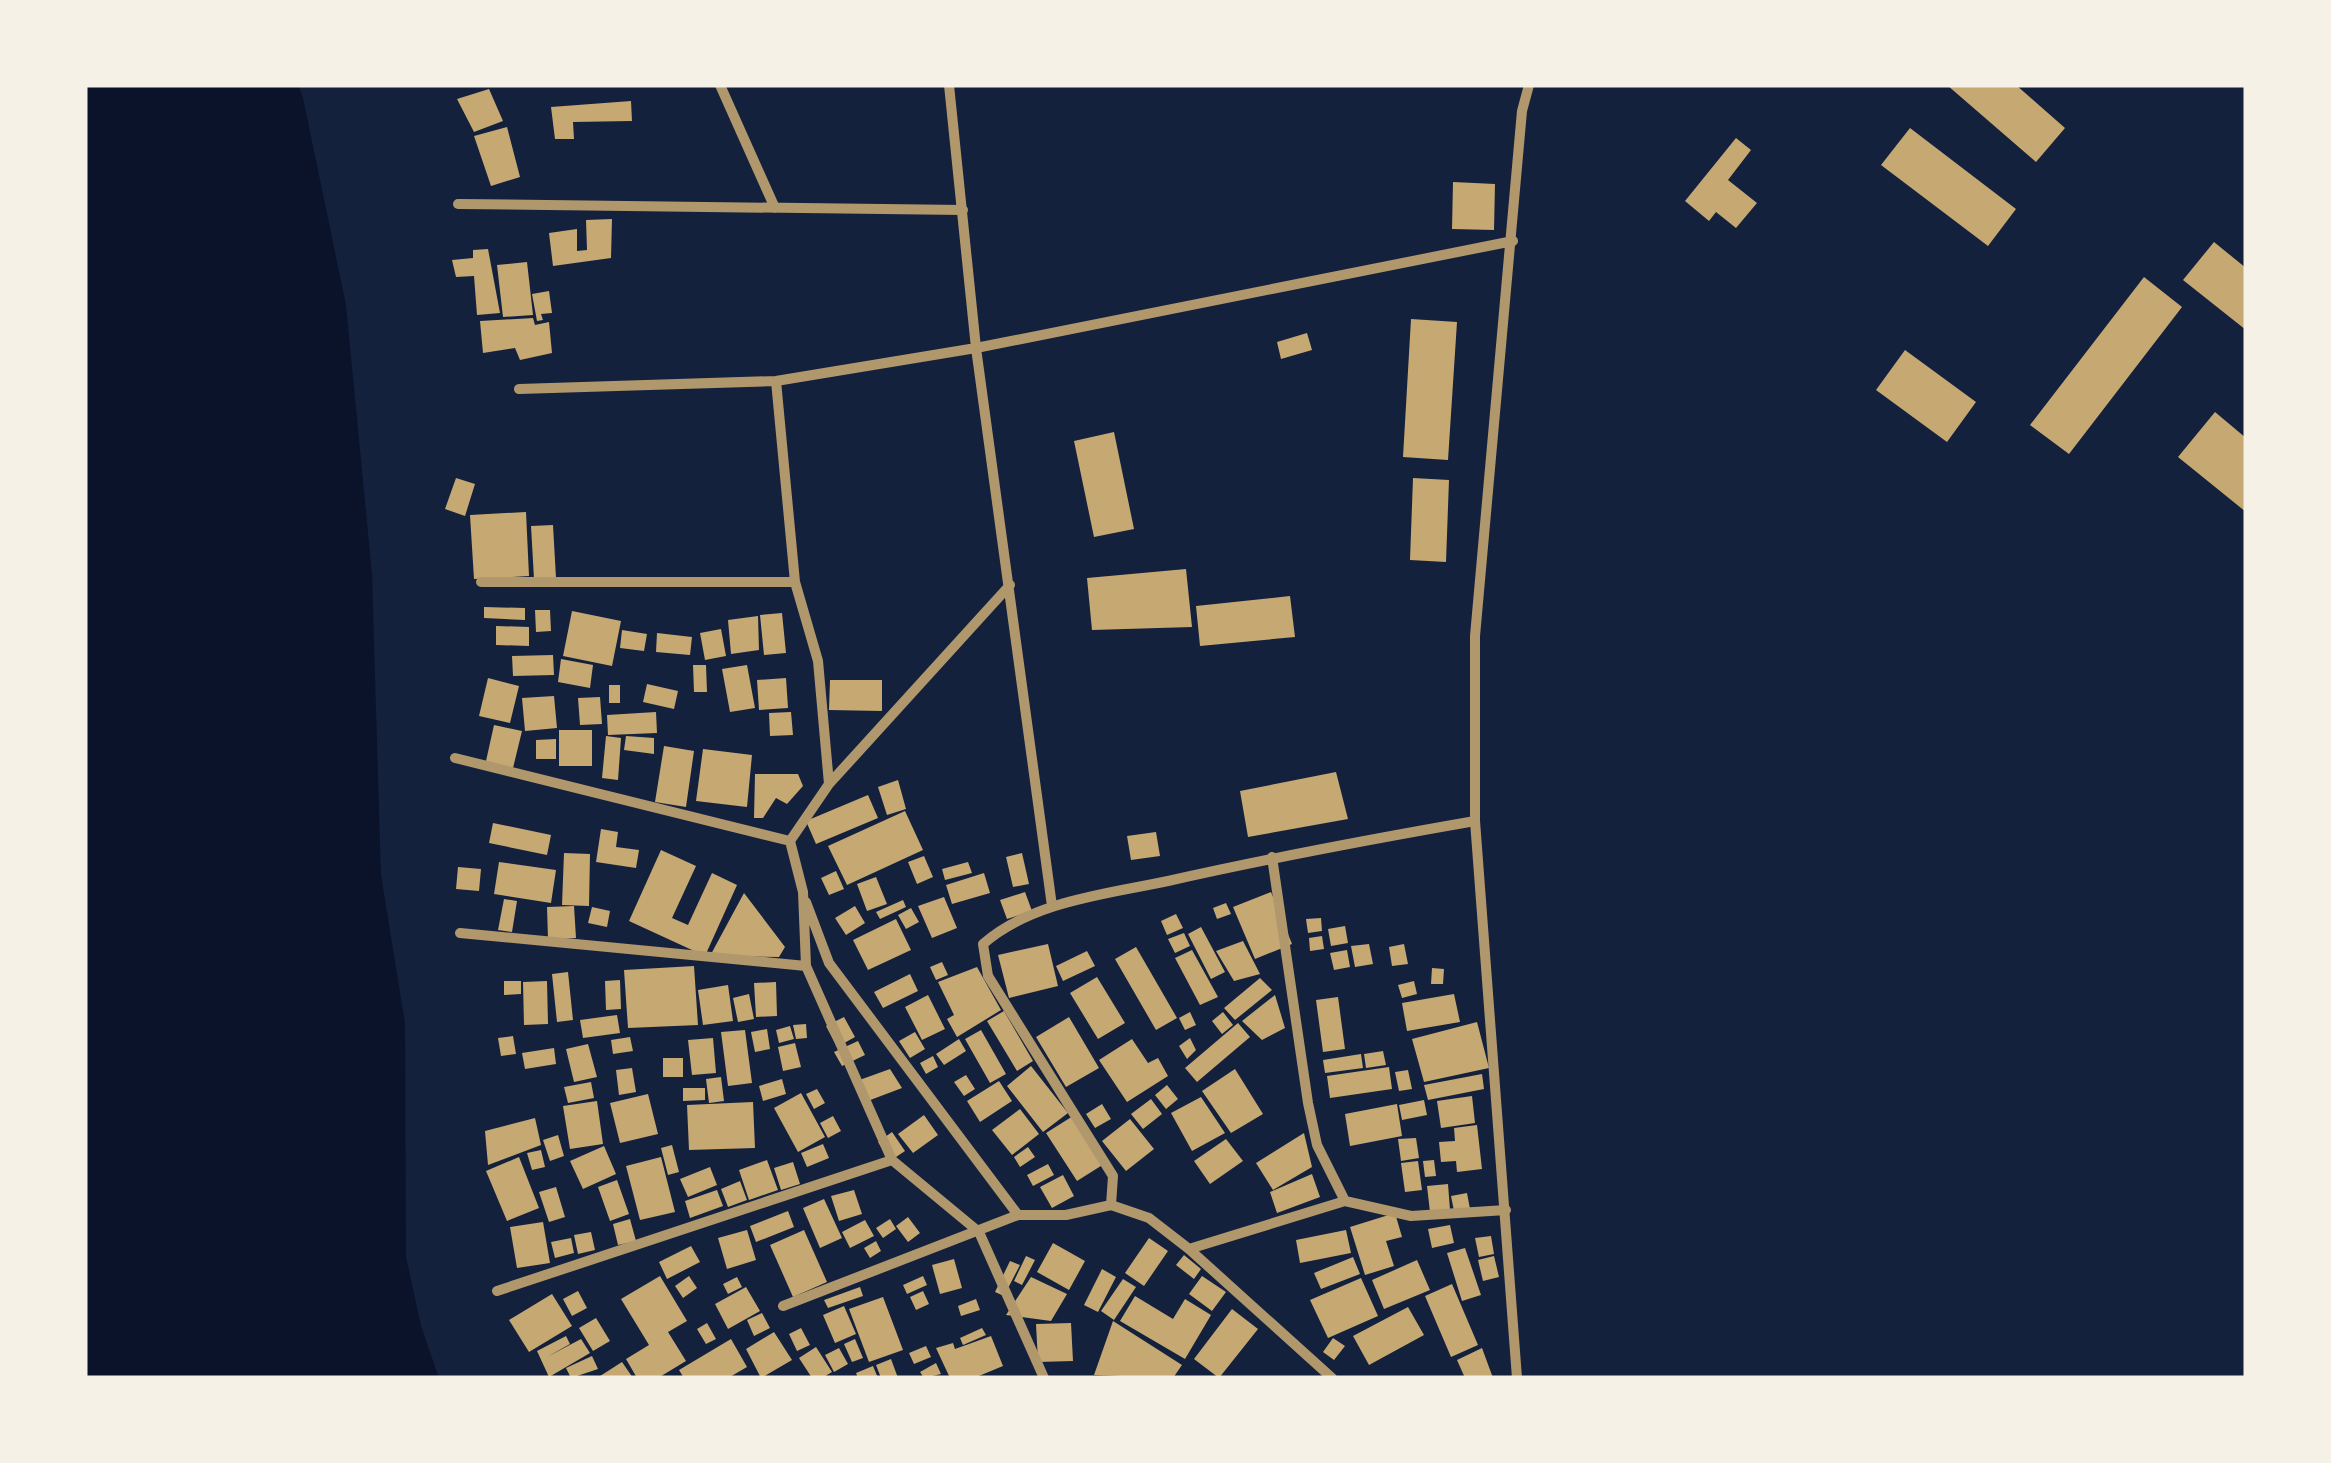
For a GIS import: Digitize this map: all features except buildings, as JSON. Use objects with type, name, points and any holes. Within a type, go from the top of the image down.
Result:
[{"type":"street","points":[[720,85],[775,208]]},
{"type":"street","points":[[949,85],[976,348],[1052,906]]},
{"type":"street","points":[[1517,1378],[1474,821],[1474,636],[1522,111],[1529,85]]},
{"type":"street","points":[[458,204],[963,210]]},
{"type":"street","points":[[519,389],[776,381],[976,348],[1513,240]]},
{"type":"street","points":[[776,381],[795,582],[818,661],[828,784]]},
{"type":"street","points":[[481,582],[795,582]]},
{"type":"street","points":[[1010,585],[828,784],[790,841],[803,892],[829,963],[1018,1215]]},
{"type":"street","points":[[455,758],[790,841]]},
{"type":"street","points":[[1112,1205],[1113,1176],[988,976],[983,944],[997,932],[1052,906],[1272,858],[1474,821]]},
{"type":"street","points":[[1272,858],[1308,1103],[1317,1145],[1345,1202]]},
{"type":"street","points":[[803,892],[806,966],[892,1160],[978,1232],[1044,1378]]},
{"type":"street","points":[[460,933],[806,966]]},
{"type":"street","points":[[498,1291],[892,1160]]},
{"type":"street","points":[[1189,1248],[1345,1202],[1411,1216],[1506,1210]]},
{"type":"street","points":[[783,1306],[1018,1215],[1066,1214],[1112,1205],[1149,1218],[1189,1248],[1332,1378]]},
{"type":"water","points":[[85,85],[298,85],[303,98],[346,305],[372,574],[381,875],[405,1023],[406,1257],[421,1326],[439,1378],[85,1378]]}]
